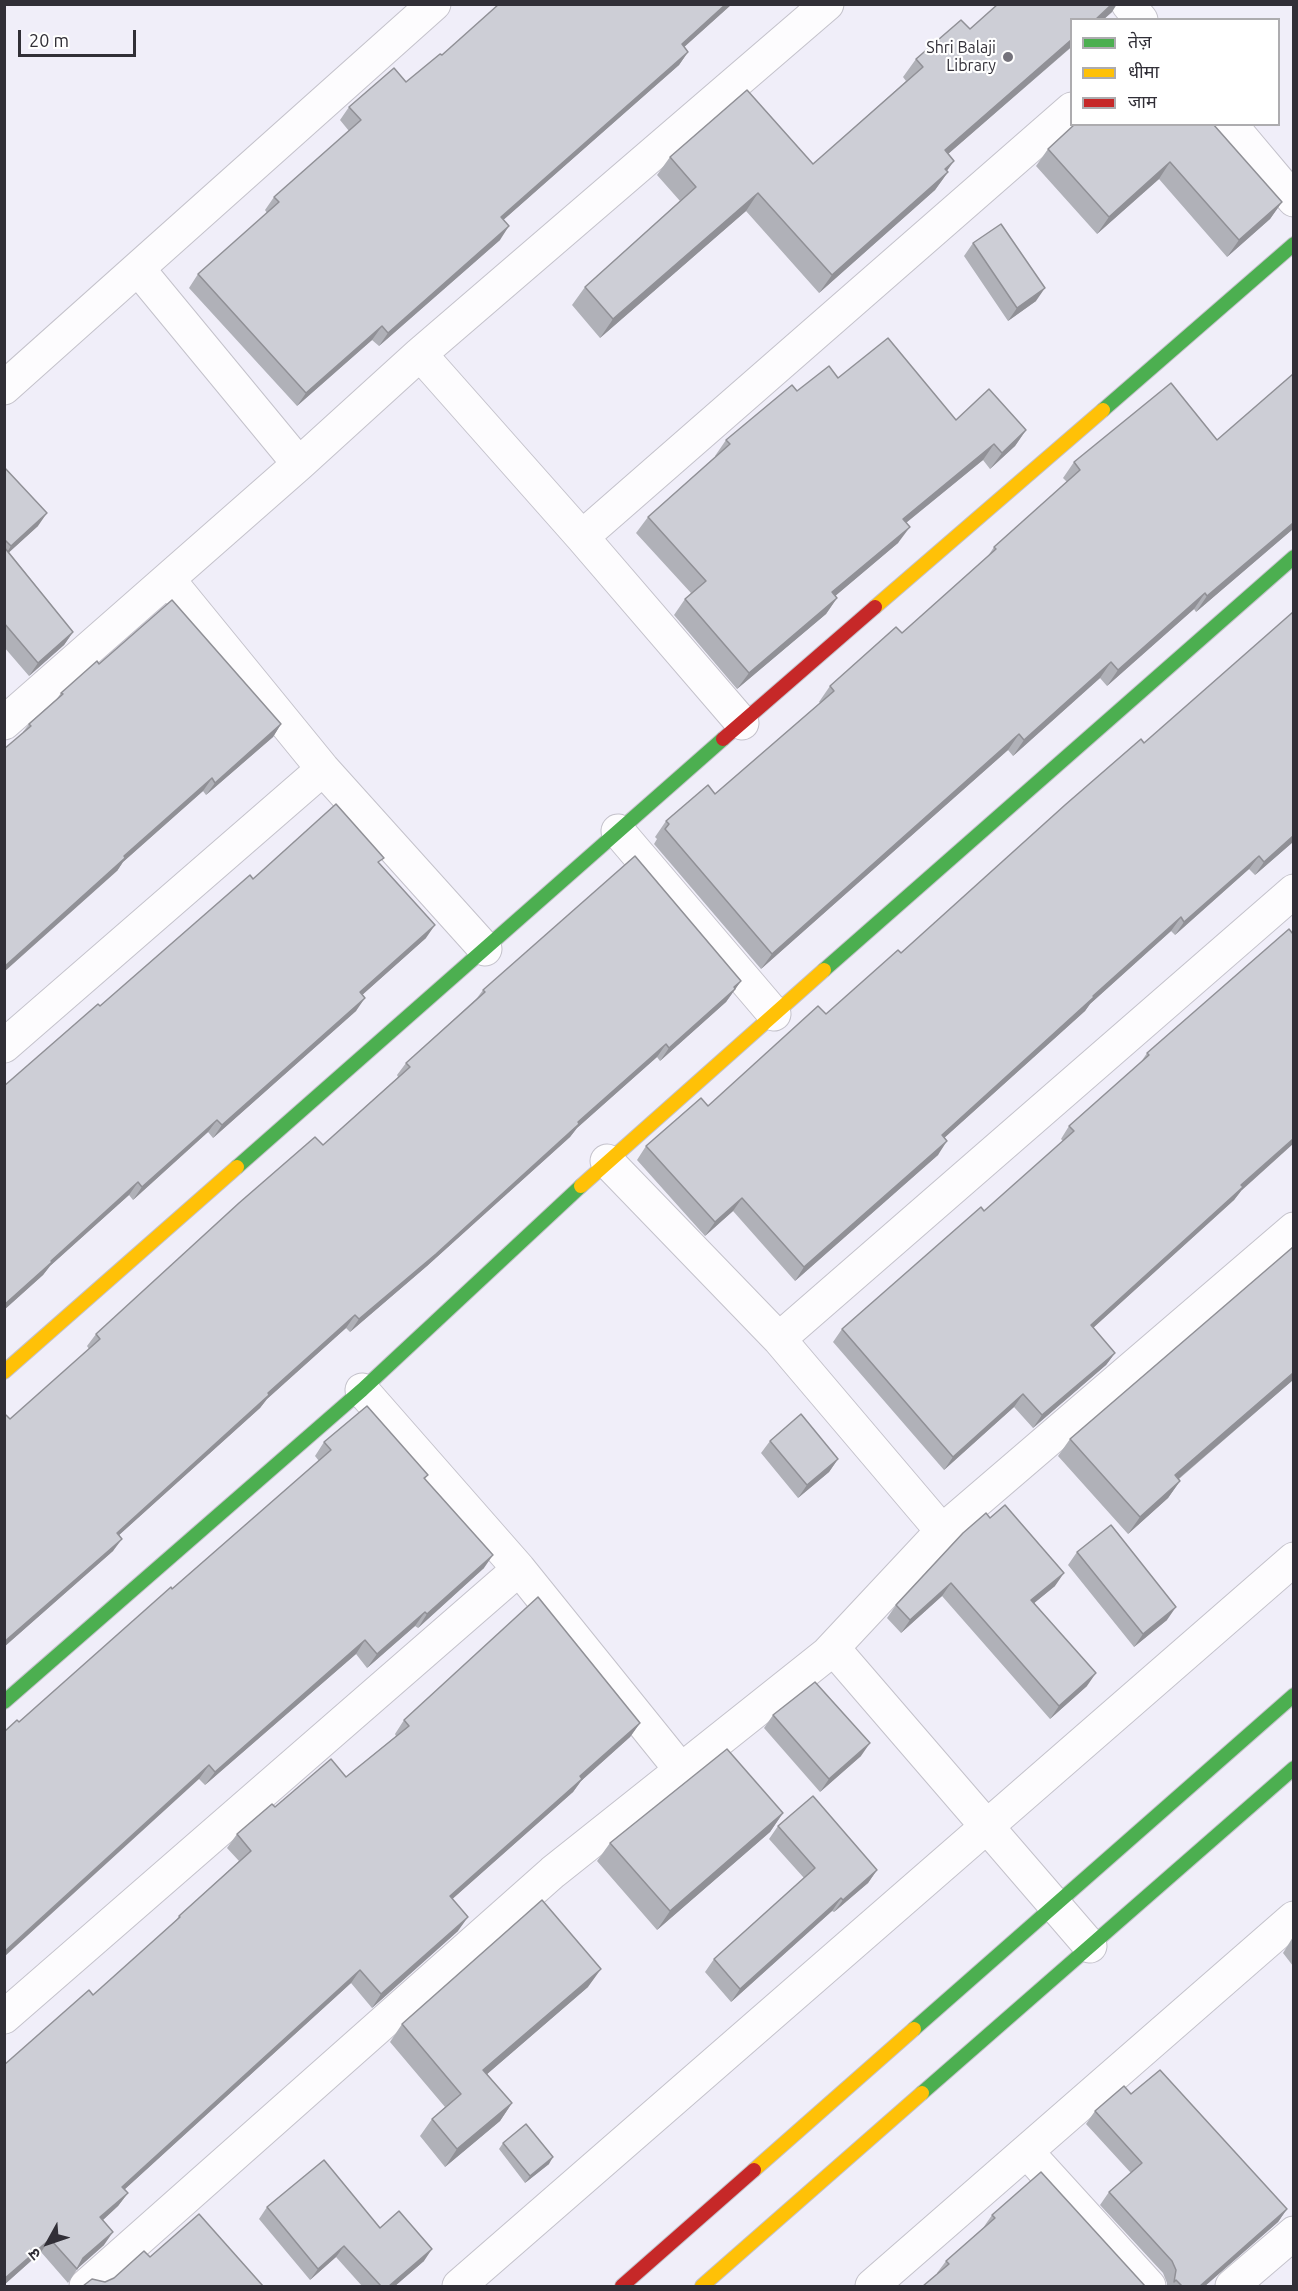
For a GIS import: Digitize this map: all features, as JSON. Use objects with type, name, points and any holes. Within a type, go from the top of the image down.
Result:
[{"type":"street","points":[[4,388],[139,270],[434,4]]},
{"type":"street","points":[[4,723],[299,464],[420,354],[827,4]]},
{"type":"street","points":[[1128,4],[1139,18]]},
{"type":"street","points":[[582,537],[1070,110]]},
{"type":"street","points":[[1232,126],[1293,200]]},
{"type":"street","points":[[4,1372],[741,723],[1293,244]]},
{"type":"street","points":[[139,270],[299,464]]},
{"type":"street","points":[[420,354],[582,537],[741,723]]},
{"type":"street","points":[[4,1702],[362,1390],[607,1161],[1293,556]]},
{"type":"street","points":[[168,579],[323,769],[484,949]]},
{"type":"street","points":[[4,1046],[323,769]]},
{"type":"street","points":[[618,831],[774,1014]]},
{"type":"street","points":[[779,1339],[1293,891]]},
{"type":"street","points":[[607,1161],[779,1339],[942,1531]]},
{"type":"street","points":[[86,2286],[553,1872],[833,1648],[942,1531],[1293,1228]]},
{"type":"street","points":[[362,1390],[519,1569],[681,1770]]},
{"type":"street","points":[[459,2286],[1293,1559]]},
{"type":"street","points":[[4,2017],[519,1569]]},
{"type":"street","points":[[833,1648],[1090,1946]]},
{"type":"street","points":[[622,2286],[1293,1695]]},
{"type":"street","points":[[702,2286],[1293,1768]]},
{"type":"street","points":[[872,2286],[1293,1918]]},
{"type":"street","points":[[1027,2152],[1149,2286]]},
{"type":"street","points":[[1232,2286],[1293,2233]]},
{"type":"building","points":[[499,4],[726,4],[682,44],[688,52],[501,217],[509,226],[388,333],[382,326],[306,393],[198,274],[279,202],[274,197],[361,120],[349,107],[394,68],[406,82],[440,54],[442,55]]},
{"type":"building","points":[[998,4],[1112,4],[1097,18],[1070,18],[1070,41],[945,150],[954,161],[945,169],[948,172],[832,275],[758,193],[613,319],[585,287],[696,187],[670,157],[747,90],[813,164],[923,67],[916,59],[961,20],[970,29]]},
{"type":"building","points":[[1073,126],[1215,126],[1282,202],[1239,240],[1170,162],[1109,217],[1048,149]]},
{"type":"building","points":[[1001,224],[1045,288],[1017,308],[973,243]]},
{"type":"building","points":[[888,338],[956,420],[989,389],[1026,430],[1002,453],[994,444],[903,519],[910,527],[832,592],[837,598],[749,673],[685,599],[706,581],[648,517],[730,444],[726,440],[792,385],[797,391],[829,366],[838,378]]},
{"type":"building","points":[[1293,374],[1293,523],[1207,596],[1205,593],[1118,670],[1111,662],[1024,740],[1019,734],[772,954],[665,829],[669,824],[666,821],[708,785],[715,794],[834,691],[830,686],[896,627],[902,633],[1080,470],[1074,462],[1171,383],[1217,440]]},
{"type":"building","points":[[4,467],[47,513],[11,546],[4,539]]},
{"type":"building","points":[[4,547],[73,632],[38,663],[4,623]]},
{"type":"building","points":[[172,600],[281,724],[215,783],[212,778],[4,967],[4,749],[31,726],[29,724],[97,661],[99,664]]},
{"type":"building","points":[[1293,612],[1293,836],[1264,862],[1259,856],[1184,922],[1181,917],[942,1135],[947,1141],[804,1267],[742,1198],[715,1222],[646,1146],[701,1098],[708,1106],[818,1006],[826,1014],[898,950],[901,953],[1065,805],[1141,739],[1144,743]]},
{"type":"building","points":[[336,804],[384,858],[378,862],[435,925],[360,992],[365,998],[222,1125],[217,1120],[142,1187],[138,1182],[4,1305],[4,1086],[250,875],[253,879]]},
{"type":"building","points":[[635,856],[741,981],[734,987],[735,989],[669,1048],[666,1044],[436,1254],[359,1319],[355,1315],[117,1533],[122,1539],[4,1642],[4,1417],[6,1415],[10,1419],[100,1339],[96,1334],[315,1137],[323,1145],[410,1067],[406,1063],[485,992],[483,990]]},
{"type":"building","points":[[1289,929],[1293,934],[1293,1139],[1091,1325],[1115,1353],[1042,1415],[1023,1394],[953,1457],[842,1329],[981,1207],[984,1211],[1074,1131],[1069,1126],[1149,1055],[1147,1053]]},
{"type":"building","points":[[1293,1247],[1293,1373],[1175,1475],[1180,1481],[1140,1517],[1070,1439]]},
{"type":"building","points":[[367,1406],[428,1475],[424,1478],[493,1555],[427,1614],[425,1612],[377,1654],[365,1640],[215,1772],[209,1765],[4,1952],[4,1732],[17,1720],[19,1722],[171,1587],[172,1589],[331,1450],[324,1442]]},
{"type":"building","points":[[801,1414],[838,1459],[807,1485],[770,1441]]},
{"type":"building","points":[[1005,1505],[1064,1573],[1031,1600],[1096,1673],[1059,1706],[951,1583],[910,1620],[896,1605],[963,1533],[986,1513],[990,1518]]},
{"type":"building","points":[[1111,1525],[1176,1607],[1143,1634],[1077,1552]]},
{"type":"building","points":[[538,1597],[640,1723],[580,1776],[582,1779],[450,1896],[468,1917],[381,1994],[360,1970],[122,2187],[128,2193],[100,2217],[113,2232],[83,2258],[77,2269],[50,2239],[4,2279],[4,2065],[89,1990],[93,1995],[251,1851],[237,1834],[272,1804],[275,1807],[331,1759],[346,1777],[409,1726],[404,1720]]},
{"type":"building","points":[[815,1682],[870,1743],[829,1779],[773,1715]]},
{"type":"building","points":[[727,1749],[783,1813],[670,1911],[610,1843]]},
{"type":"building","points":[[813,1796],[877,1870],[843,1900],[841,1898],[740,1989],[714,1959],[815,1868],[778,1826]]},
{"type":"building","points":[[542,1900],[601,1969],[483,2070],[512,2103],[457,2149],[432,2119],[461,2094],[402,2024]]},
{"type":"building","points":[[1160,2070],[1287,2209],[1200,2286],[1182,2286],[1176,2280],[1174,2282],[1176,2270],[1172,2261],[1109,2192],[1142,2163],[1095,2111],[1124,2086],[1131,2094]]},
{"type":"building","points":[[526,2124],[553,2157],[530,2176],[503,2143]]},
{"type":"building","points":[[324,2160],[380,2228],[399,2211],[432,2249],[389,2286],[381,2286],[344,2246],[318,2269],[267,2207]]},
{"type":"building","points":[[1041,2172],[1145,2286],[923,2286],[949,2264],[946,2261],[995,2218],[992,2215]]},
{"type":"building","points":[[199,2214],[263,2286],[83,2286],[92,2279],[105,2282],[114,2278],[144,2251],[150,2257]]},
{"type":"traffic: fast","points":[[1103,410],[1294,244]]},
{"type":"traffic: fast","points":[[824,970],[1294,557]]},
{"type":"traffic: fast","points":[[237,1167],[723,739]]},
{"type":"traffic: fast","points":[[4,1702],[362,1390],[581,1186]]},
{"type":"traffic: fast","points":[[914,2029],[1294,1695]]},
{"type":"traffic: fast","points":[[922,2093],[1294,1768]]},
{"type":"traffic: slow","points":[[875,607],[1103,410]]},
{"type":"traffic: slow","points":[[581,1186],[824,970]]},
{"type":"traffic: slow","points":[[4,1372],[237,1167]]},
{"type":"traffic: slow","points":[[754,2170],[914,2029]]},
{"type":"traffic: slow","points":[[702,2286],[922,2093]]},
{"type":"traffic: jam","points":[[723,739],[875,607]]},
{"type":"traffic: jam","points":[[622,2286],[754,2170]]},
{"type":"place","name":"Shri Balaji Library","points":[[1008,57]]}]
